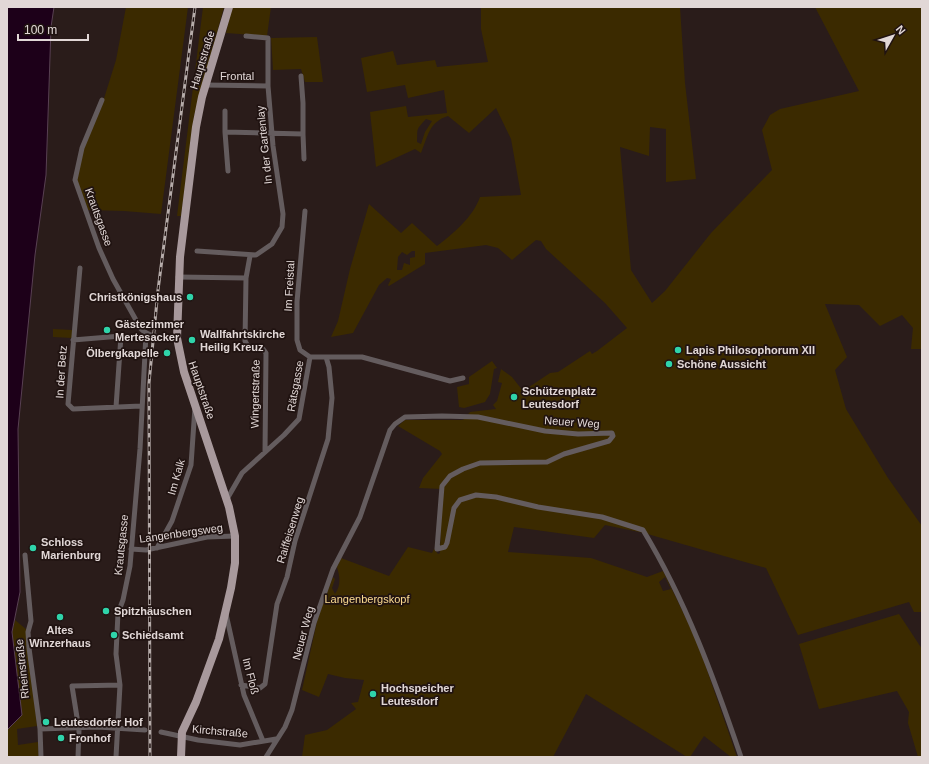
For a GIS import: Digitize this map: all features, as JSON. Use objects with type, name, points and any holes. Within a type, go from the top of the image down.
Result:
[{"type":"main road","name":"Hauptstraße","points":[[181,757],[181,737],[206,676],[226,614],[234,575],[234,536],[227,499],[180,361],[177,338],[178,277],[196,127],[205,85],[229,7]]},
{"type":"street","name":"In der Gartenlay","points":[[246,36],[268,38],[268,86],[272,133],[283,214],[280,234],[267,249],[256,255],[250,256]]},
{"type":"street","points":[[301,76],[304,160]]},
{"type":"street","name":"Frontal","points":[[205,85],[268,86]]},
{"type":"street","name":"Krautsgasse","points":[[102,100],[82,148],[75,180],[102,254],[128,306],[141,329],[146,334],[144,387],[141,406],[140,448],[130,549],[125,592],[118,613],[116,654],[120,685],[119,728],[116,757]]},
{"type":"street","points":[[225,111],[228,171]]},
{"type":"street","points":[[225,132],[303,134]]},
{"type":"street","name":"Im Freistal","points":[[305,211],[297,302],[297,340],[300,350],[310,357]]},
{"type":"street","points":[[197,251],[250,256]]},
{"type":"street","name":"Wingertstraße","points":[[250,256],[246,278],[246,345],[263,349],[266,356],[265,452]]},
{"type":"street","name":"In der Betz","points":[[80,268],[68,398],[70,407],[77,409],[141,406]]},
{"type":"street","points":[[178,277],[246,278]]},
{"type":"street","points":[[146,334],[177,338]]},
{"type":"street","points":[[73,340],[121,336],[116,406]]},
{"type":"street","name":"Rätsgasse","points":[[227,499],[242,473],[299,419],[310,357],[362,357],[450,381],[463,378]]},
{"type":"street","name":"Raiffeisenweg","points":[[241,685],[260,688],[265,684],[277,604],[286,578],[295,541],[328,439],[332,398],[329,367],[326,357]]},
{"type":"street","name":"Im Kalk","points":[[157,548],[172,521],[191,465],[195,406]]},
{"type":"street","name":"Neuer Weg","points":[[266,757],[292,710],[314,623],[333,569],[360,517],[389,433],[404,417],[420,416],[478,417],[545,431],[578,434],[613,434],[609,441],[547,462],[480,463],[463,469],[450,476],[442,486],[437,549],[445,547],[447,543],[454,508],[460,500],[476,495],[496,497],[538,507],[602,517],[643,530],[656,552],[697,636],[741,757]]},
{"type":"street","name":"Langenbergsweg","points":[[130,549],[157,548],[207,537],[234,536]]},
{"type":"street","name":"Rheinstraße","points":[[25,555],[31,621],[29,630],[29,648],[40,729],[41,757]]},
{"type":"street","name":"Im Floß","points":[[226,614],[241,685],[263,741]]},
{"type":"street","points":[[78,757],[78,727],[72,686],[120,685]]},
{"type":"street","points":[[40,729],[78,727],[145,730]]},
{"type":"street","name":"Kirchstraße","points":[[161,732],[181,737],[240,745],[276,739]]},
{"type":"green space","points":[[126,7],[188,7],[161,214],[88,210],[77,180],[83,150],[101,108],[116,60]]},
{"type":"green space","points":[[203,7],[224,7],[194,116],[181,216],[177,216]]},
{"type":"green space","points":[[232,7],[271,7],[267,36],[226,33]]},
{"type":"green space","name":"Langenbergskopf","points":[[481,7],[680,7],[685,83],[696,179],[666,182],[666,129],[650,127],[649,156],[620,147],[631,270],[652,303],[665,291],[711,233],[772,170],[762,130],[770,115],[780,109],[859,91],[815,7],[922,7],[922,349],[911,349],[913,328],[902,315],[880,326],[859,305],[825,304],[847,357],[835,370],[846,409],[888,478],[922,526],[922,612],[914,612],[909,602],[798,635],[766,568],[644,533],[605,525],[594,538],[514,527],[508,552],[591,558],[647,577],[663,571],[697,641],[737,757],[731,757],[704,736],[690,757],[687,757],[586,694],[553,757],[302,757],[305,735],[327,730],[356,709],[351,703],[358,702],[364,680],[328,674],[319,697],[302,690],[318,617],[333,577],[335,579],[332,588],[335,594],[339,584],[337,567],[341,558],[389,576],[408,547],[432,553],[434,549],[438,554],[440,553],[442,489],[419,488],[423,478],[442,454],[440,451],[398,426],[405,420],[463,420],[470,412],[496,409],[493,405],[497,401],[502,383],[498,382],[501,369],[512,377],[523,391],[550,373],[558,372],[590,351],[592,354],[597,351],[627,328],[605,303],[546,249],[541,241],[536,240],[512,260],[498,248],[486,245],[425,253],[425,264],[389,286],[388,285],[391,279],[387,278],[379,285],[353,333],[331,337],[338,321],[350,269],[369,204],[401,233],[412,223],[437,246],[468,218],[480,197],[521,195],[511,139],[496,108],[469,133],[448,116],[437,122],[430,130],[421,153],[415,149],[376,167],[370,112],[406,106],[408,117],[447,113],[444,90],[408,98],[405,85],[367,92],[361,58],[393,51],[397,65],[435,60],[437,67],[488,62],[481,29]],"holes":[[[426,119],[432,121],[425,132],[421,144],[417,142],[418,130]],[[412,251],[415,251],[415,257],[410,258],[410,265],[404,263],[402,270],[397,270],[398,257],[402,252],[407,255]],[[665,577],[671,589],[663,591],[659,582]]]},
{"type":"green space","points":[[317,37],[323,82],[305,82],[301,69],[273,70],[271,38]]},
{"type":"green space","points":[[53,329],[73,330],[72,338],[53,337]]},
{"type":"green space","points":[[492,361],[497,368],[494,369],[490,394],[485,402],[464,408],[459,407],[457,387],[469,384],[469,377]]},
{"type":"green space","points":[[899,614],[922,649],[922,757],[918,757],[908,723],[909,712],[897,691],[819,709],[799,644]]},
{"type":"green space","points":[[15,620],[27,630],[37,726],[17,729],[18,745],[38,742],[39,757],[7,757],[7,730],[22,715],[12,632]]},
{"type":"shaded area","points":[[7,7],[54,7],[51,27],[46,175],[35,255],[18,429],[20,592],[12,632],[22,715],[7,730]]},
{"type":"railway","points":[[150,757],[149,383],[158,290],[195,7]]},
{"type":"place","name":"Christkönigshaus","points":[[190,297]]},
{"type":"place","name":"Gästezimmer Mertesacker","points":[[107,330]]},
{"type":"place","name":"Wallfahrtskirche Heilig Kreuz","points":[[192,340]]},
{"type":"place","name":"Lapis Philosophorum XII","points":[[678,350]]},
{"type":"place","name":"Ölbergkapelle","points":[[167,353]]},
{"type":"place","name":"Schöne Aussicht","points":[[669,364]]},
{"type":"place","name":"Schützenplatz Leutesdorf","points":[[514,397]]},
{"type":"place","name":"Schloss Marienburg","points":[[33,548]]},
{"type":"place","name":"Spitzhäuschen","points":[[106,611]]},
{"type":"place","name":"Altes Winzerhaus","points":[[60,617]]},
{"type":"place","name":"Schiedsamt","points":[[114,635]]},
{"type":"place","name":"Hochspeicher Leutesdorf","points":[[373,694]]},
{"type":"place","name":"Leutesdorfer Hof","points":[[46,722]]},
{"type":"place","name":"Fronhof","points":[[61,738]]}]
